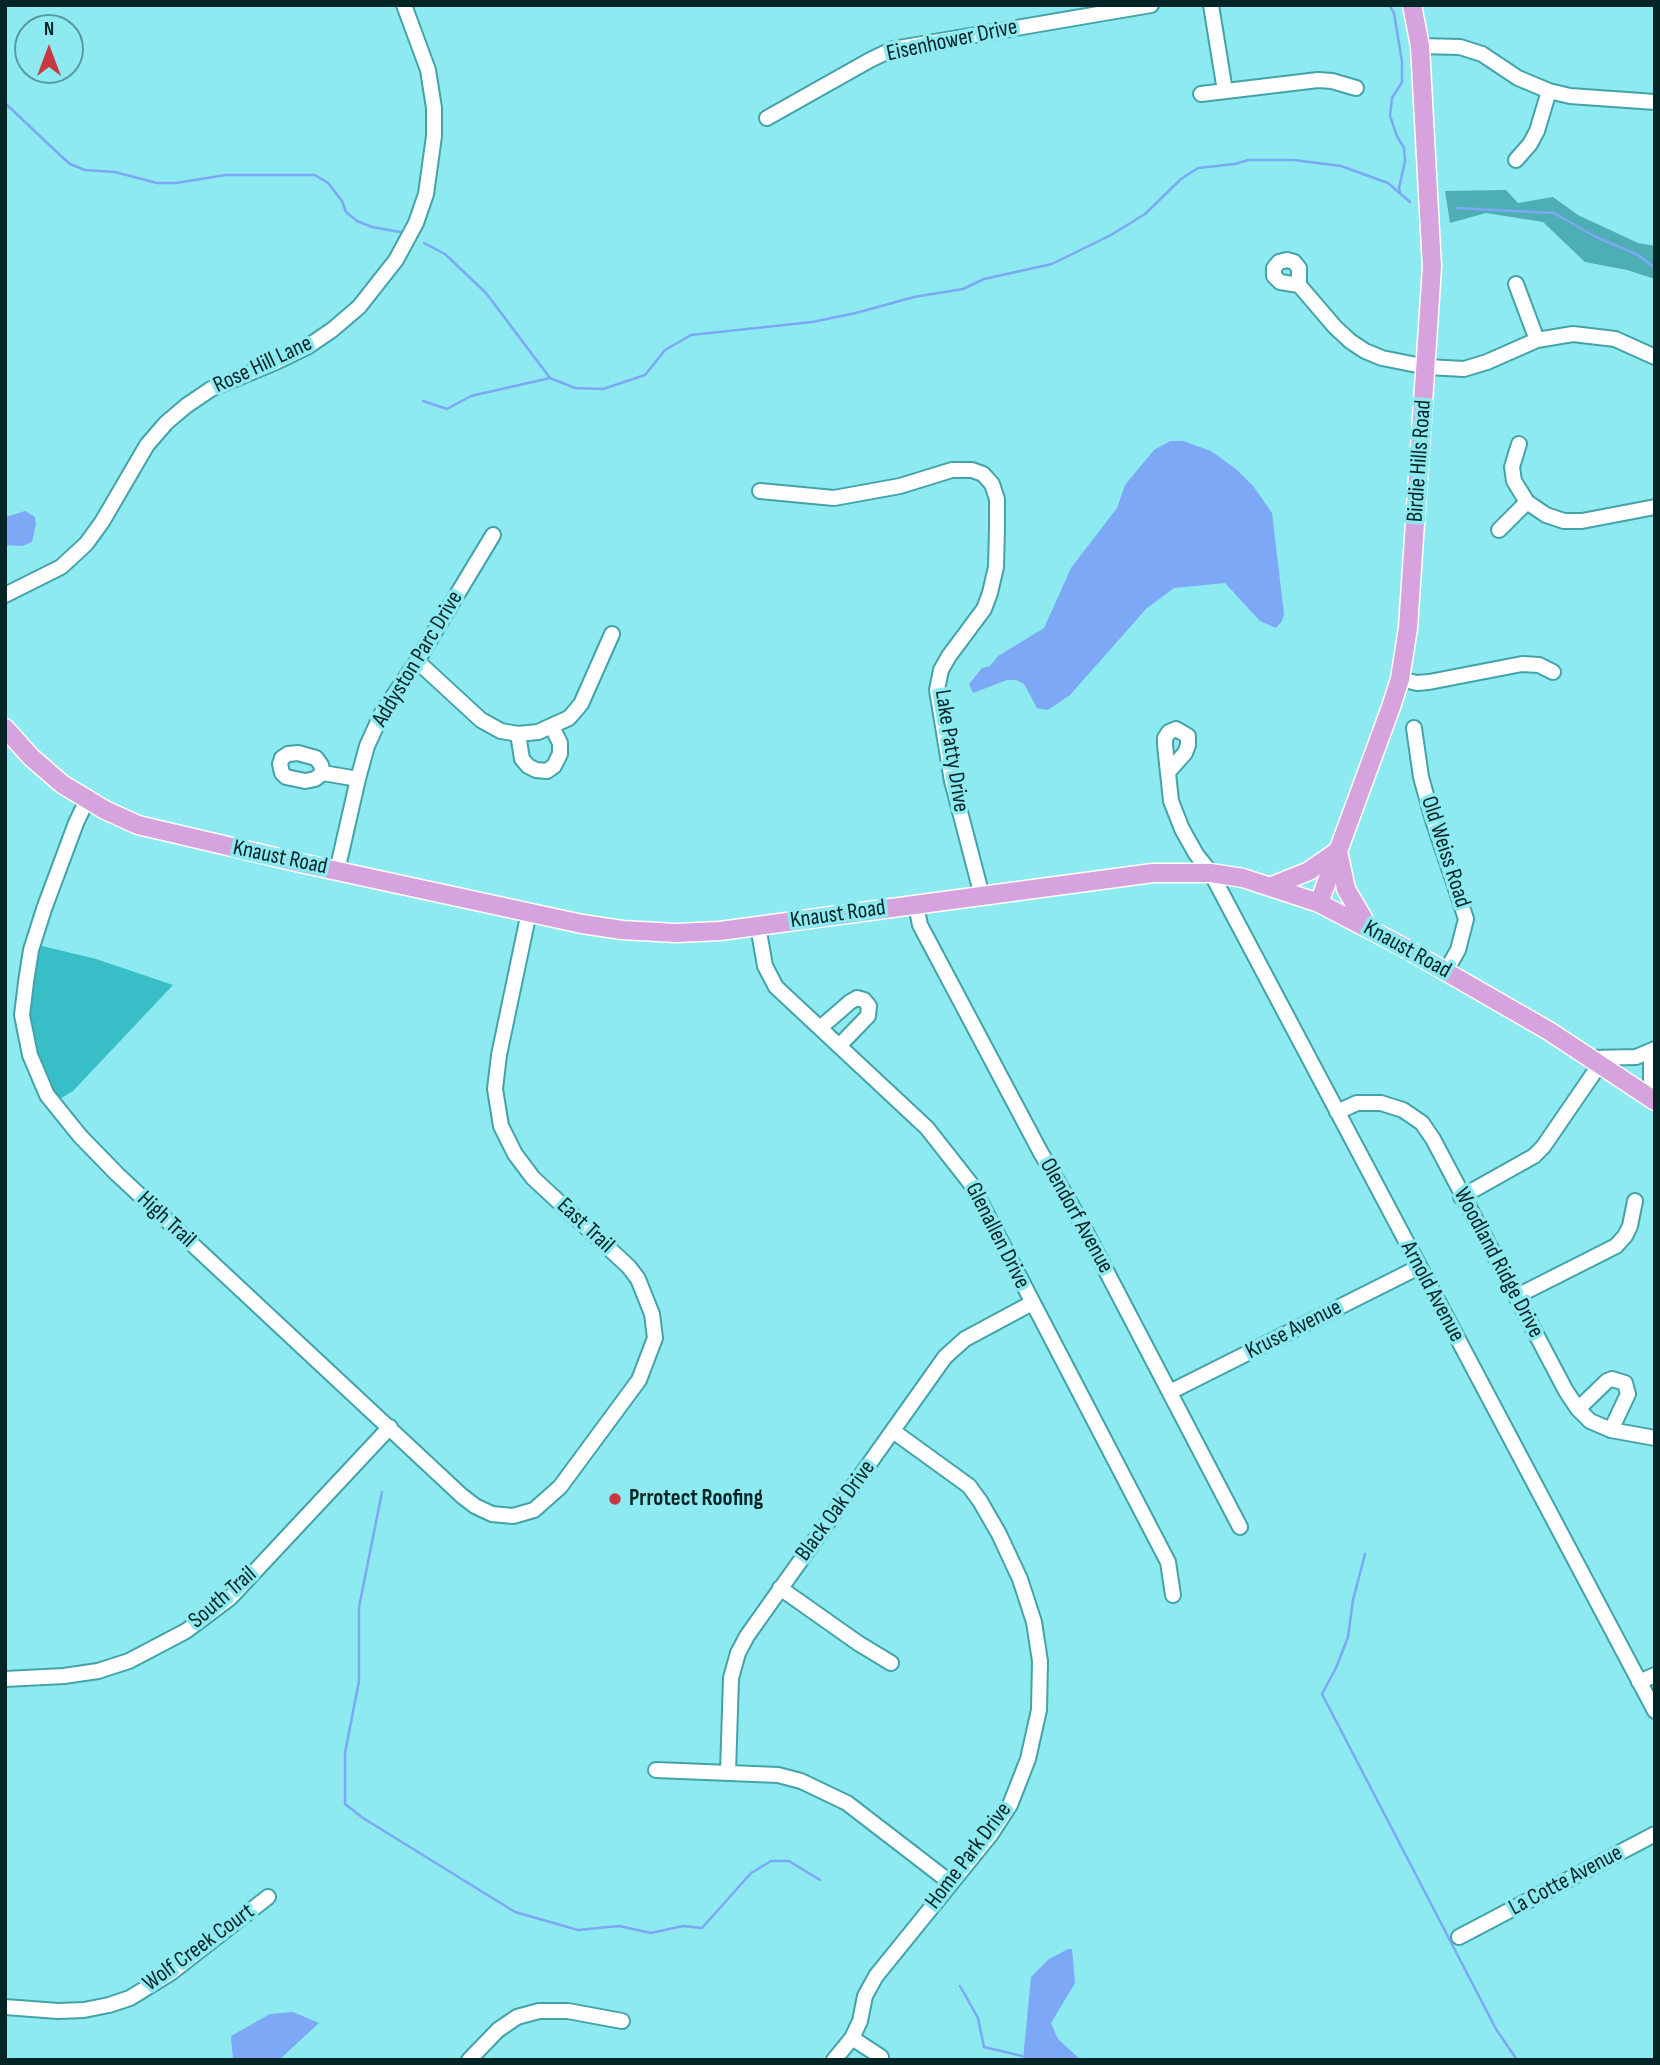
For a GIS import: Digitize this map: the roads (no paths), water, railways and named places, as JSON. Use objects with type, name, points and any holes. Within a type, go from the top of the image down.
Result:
[{"type":"main road","name":"Birdie Hills Road","points":[[1319,903],[1401,679],[1408,628],[1432,267],[1420,46],[1412,5]]},
{"type":"main road","name":"Knaust Road","points":[[5,728],[48,772],[87,800],[122,818],[158,831],[606,928],[698,933],[1144,874],[1230,875],[1272,886],[1319,903],[1369,928],[1595,1061],[1655,1101]]},
{"type":"main road","points":[[1272,886],[1309,871],[1338,851],[1346,889],[1369,928]]},
{"type":"street","name":"Rose Hill Lane","points":[[5,595],[61,567],[86,544],[147,445],[166,423],[211,389],[307,347],[332,330],[359,307],[396,260],[416,223],[426,194],[434,135],[434,108],[428,70],[404,5]]},
{"type":"street","name":"Eisenhower Drive","points":[[766,118],[893,49],[1151,5]]},
{"type":"street","points":[[1211,5],[1225,91]]},
{"type":"street","points":[[1420,46],[1460,47],[1482,54],[1518,78],[1549,91],[1570,96],[1655,102]]},
{"type":"street","points":[[1201,94],[1318,80],[1356,88]]},
{"type":"street","points":[[1516,160],[1537,131],[1549,91]]},
{"type":"street","points":[[1516,284],[1537,340]]},
{"type":"street","points":[[1299,285],[1335,327],[1365,351],[1382,358],[1427,367],[1464,369],[1488,362],[1537,340],[1573,334],[1615,340],[1655,357]]},
{"type":"street","points":[[1519,444],[1512,467],[1514,481],[1527,502],[1546,515],[1564,521],[1605,518],[1655,507]]},
{"type":"street","name":"Lake Patty Drive","points":[[760,491],[834,498],[900,486],[952,470],[972,470],[983,474],[992,484],[997,499],[998,528],[996,567],[990,593],[984,609],[948,656],[941,670],[937,690],[952,781],[982,896]]},
{"type":"street","points":[[1499,530],[1527,502]]},
{"type":"street","name":"Addyston Parc Drive","points":[[337,871],[367,746],[382,713],[417,661],[493,535]]},
{"type":"street","points":[[417,661],[481,720],[501,731],[518,734],[552,727],[569,718],[581,704],[612,634]]},
{"type":"street","points":[[1401,679],[1418,683],[1429,682],[1522,664],[1539,665],[1553,671]]},
{"type":"street","points":[[518,734],[522,759],[536,771],[547,771],[554,766],[560,754],[560,743],[552,727]]},
{"type":"street","name":"Old Weiss Road","points":[[1414,728],[1421,777],[1466,919],[1458,950],[1446,971]]},
{"type":"street","name":"Arnold Avenue","points":[[1169,771],[1171,801],[1182,829],[1196,855],[1211,873],[1655,1711]]},
{"type":"street","points":[[323,773],[358,779]]},
{"type":"street","name":"High Trail","points":[[87,800],[44,909],[31,950],[26,982],[22,1014],[30,1055],[47,1095],[80,1136],[117,1174],[475,1506],[492,1514],[513,1516],[534,1510]]},
{"type":"street","name":"Olendorf Avenue","points":[[916,905],[924,933],[1240,1527]]},
{"type":"street","name":"East Trail","points":[[529,912],[499,1055],[495,1089],[501,1126],[515,1154],[533,1178],[629,1267],[638,1279],[650,1308],[655,1338],[639,1380],[561,1487],[534,1510]]},
{"type":"street","name":"Glenallen Drive","points":[[758,926],[763,961],[772,981],[782,994],[927,1128],[964,1174],[984,1205],[1032,1303],[1168,1562],[1173,1595]]},
{"type":"street","points":[[820,1028],[850,1002],[857,998],[864,1000],[869,1006],[868,1016],[839,1046]]},
{"type":"street","points":[[1461,1197],[1534,1156],[1543,1147],[1595,1061],[1653,1051],[1651,1082],[1655,1094]]},
{"type":"street","name":"Woodland Ridge Drive","points":[[1337,1112],[1357,1103],[1369,1102],[1403,1110],[1426,1128],[1578,1409],[1590,1421],[1611,1430],[1655,1438]]},
{"type":"street","points":[[1517,1296],[1616,1246],[1630,1226],[1635,1202]]},
{"type":"street","name":"Kruse Avenue","points":[[1170,1392],[1419,1267]]},
{"type":"street","name":"Black Oak Drive","points":[[728,1772],[731,1678],[738,1653],[747,1636],[953,1347],[1032,1303]]},
{"type":"street","points":[[1578,1409],[1607,1381],[1612,1379],[1625,1383],[1628,1394],[1611,1430]]},
{"type":"street","name":"South Trail","points":[[5,1679],[98,1671],[148,1652],[194,1626],[230,1598],[390,1427]]},
{"type":"street","name":"Home Park Drive","points":[[834,2060],[852,2038],[860,2021],[865,1996],[876,1976],[991,1834],[1010,1805],[1023,1774],[1039,1710],[1038,1647],[1031,1610],[1020,1579],[980,1501],[962,1480],[893,1431]]},
{"type":"street","points":[[780,1588],[891,1663]]},
{"type":"street","points":[[1639,1682],[1655,1675]]},
{"type":"street","points":[[656,1770],[778,1775],[801,1782],[832,1795],[872,1820],[951,1883]]},
{"type":"street","name":"La Cotte Avenue","points":[[1458,1937],[1655,1834]]},
{"type":"street","name":"Wolf Creek Court","points":[[5,2007],[84,2010],[130,1998],[172,1972],[268,1897]]},
{"type":"street","points":[[469,2060],[498,2030],[517,2017],[539,2011],[568,2011],[622,2021]]},
{"type":"street","points":[[852,2038],[881,2057]]},
{"type":"waterway","points":[[1389,5],[1394,13],[1402,62],[1402,82],[1392,98],[1390,116],[1404,148],[1405,161],[1400,192]]},
{"type":"waterway","points":[[5,103],[70,164],[85,170],[115,172],[157,183],[176,183],[226,175],[315,175],[328,183],[342,201],[346,212],[357,221],[400,232]]},
{"type":"waterway","points":[[424,243],[445,254],[486,293],[550,378],[575,388],[603,389],[645,375],[665,350],[691,335],[812,322],[914,297],[963,289],[984,279],[1052,264],[1111,235],[1145,214],[1181,179],[1198,168],[1248,160],[1294,160],[1341,166],[1388,183],[1410,202]]},
{"type":"waterway","points":[[1457,208],[1554,213],[1594,236],[1638,255],[1655,268]]},
{"type":"waterway","points":[[423,401],[447,409],[471,396],[550,378]]},
{"type":"waterway","points":[[382,1492],[359,1607],[359,1681],[345,1753],[345,1804],[363,1818],[515,1912],[578,1930],[619,1926],[651,1933],[683,1926],[702,1928],[751,1873],[771,1861],[789,1861],[820,1880]]},
{"type":"waterway","points":[[1365,1554],[1353,1600],[1348,1637],[1322,1694],[1496,2029],[1517,2060]]},
{"type":"waterway","points":[[960,1986],[978,2018],[984,2047],[1022,2056]]},
{"type":"place","name":"Prrotect Roofing","points":[[615,1499]]}]
